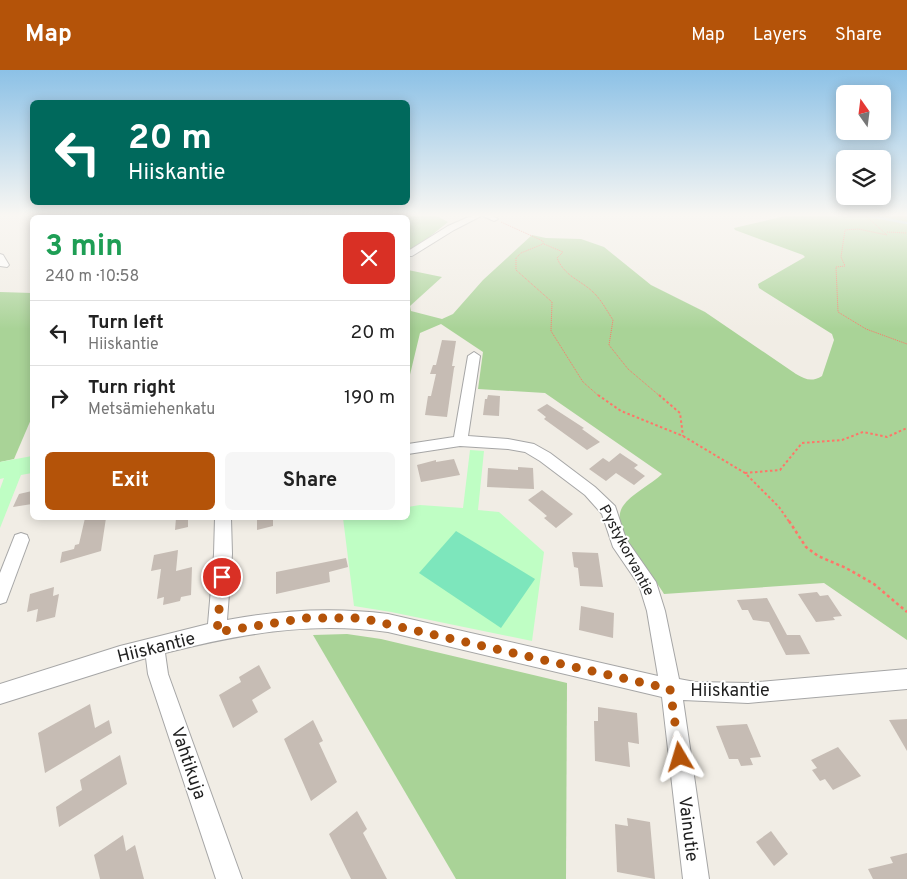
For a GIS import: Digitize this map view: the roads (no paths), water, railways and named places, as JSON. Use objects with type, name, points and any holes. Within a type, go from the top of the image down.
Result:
[{"type":"street","points":[[460,441],[474,356]]},
{"type":"street","name":"Pystykorvantie","points":[[410,448],[460,441],[508,444],[537,452],[604,504],[613,519],[619,542],[642,574],[651,593],[660,629],[670,689]]},
{"type":"street","points":[[217,632],[223,554],[223,520]]},
{"type":"street","points":[[0,596],[21,540]]},
{"type":"street","name":"Hiiskantie","points":[[0,694],[85,666],[154,647],[217,632],[306,618],[361,618],[670,689],[748,693],[907,679]]},
{"type":"street","name":"Vahtikuja","points":[[154,647],[158,674],[229,879]]},
{"type":"street","name":"Vainutie","points":[[670,689],[696,879]]}]
